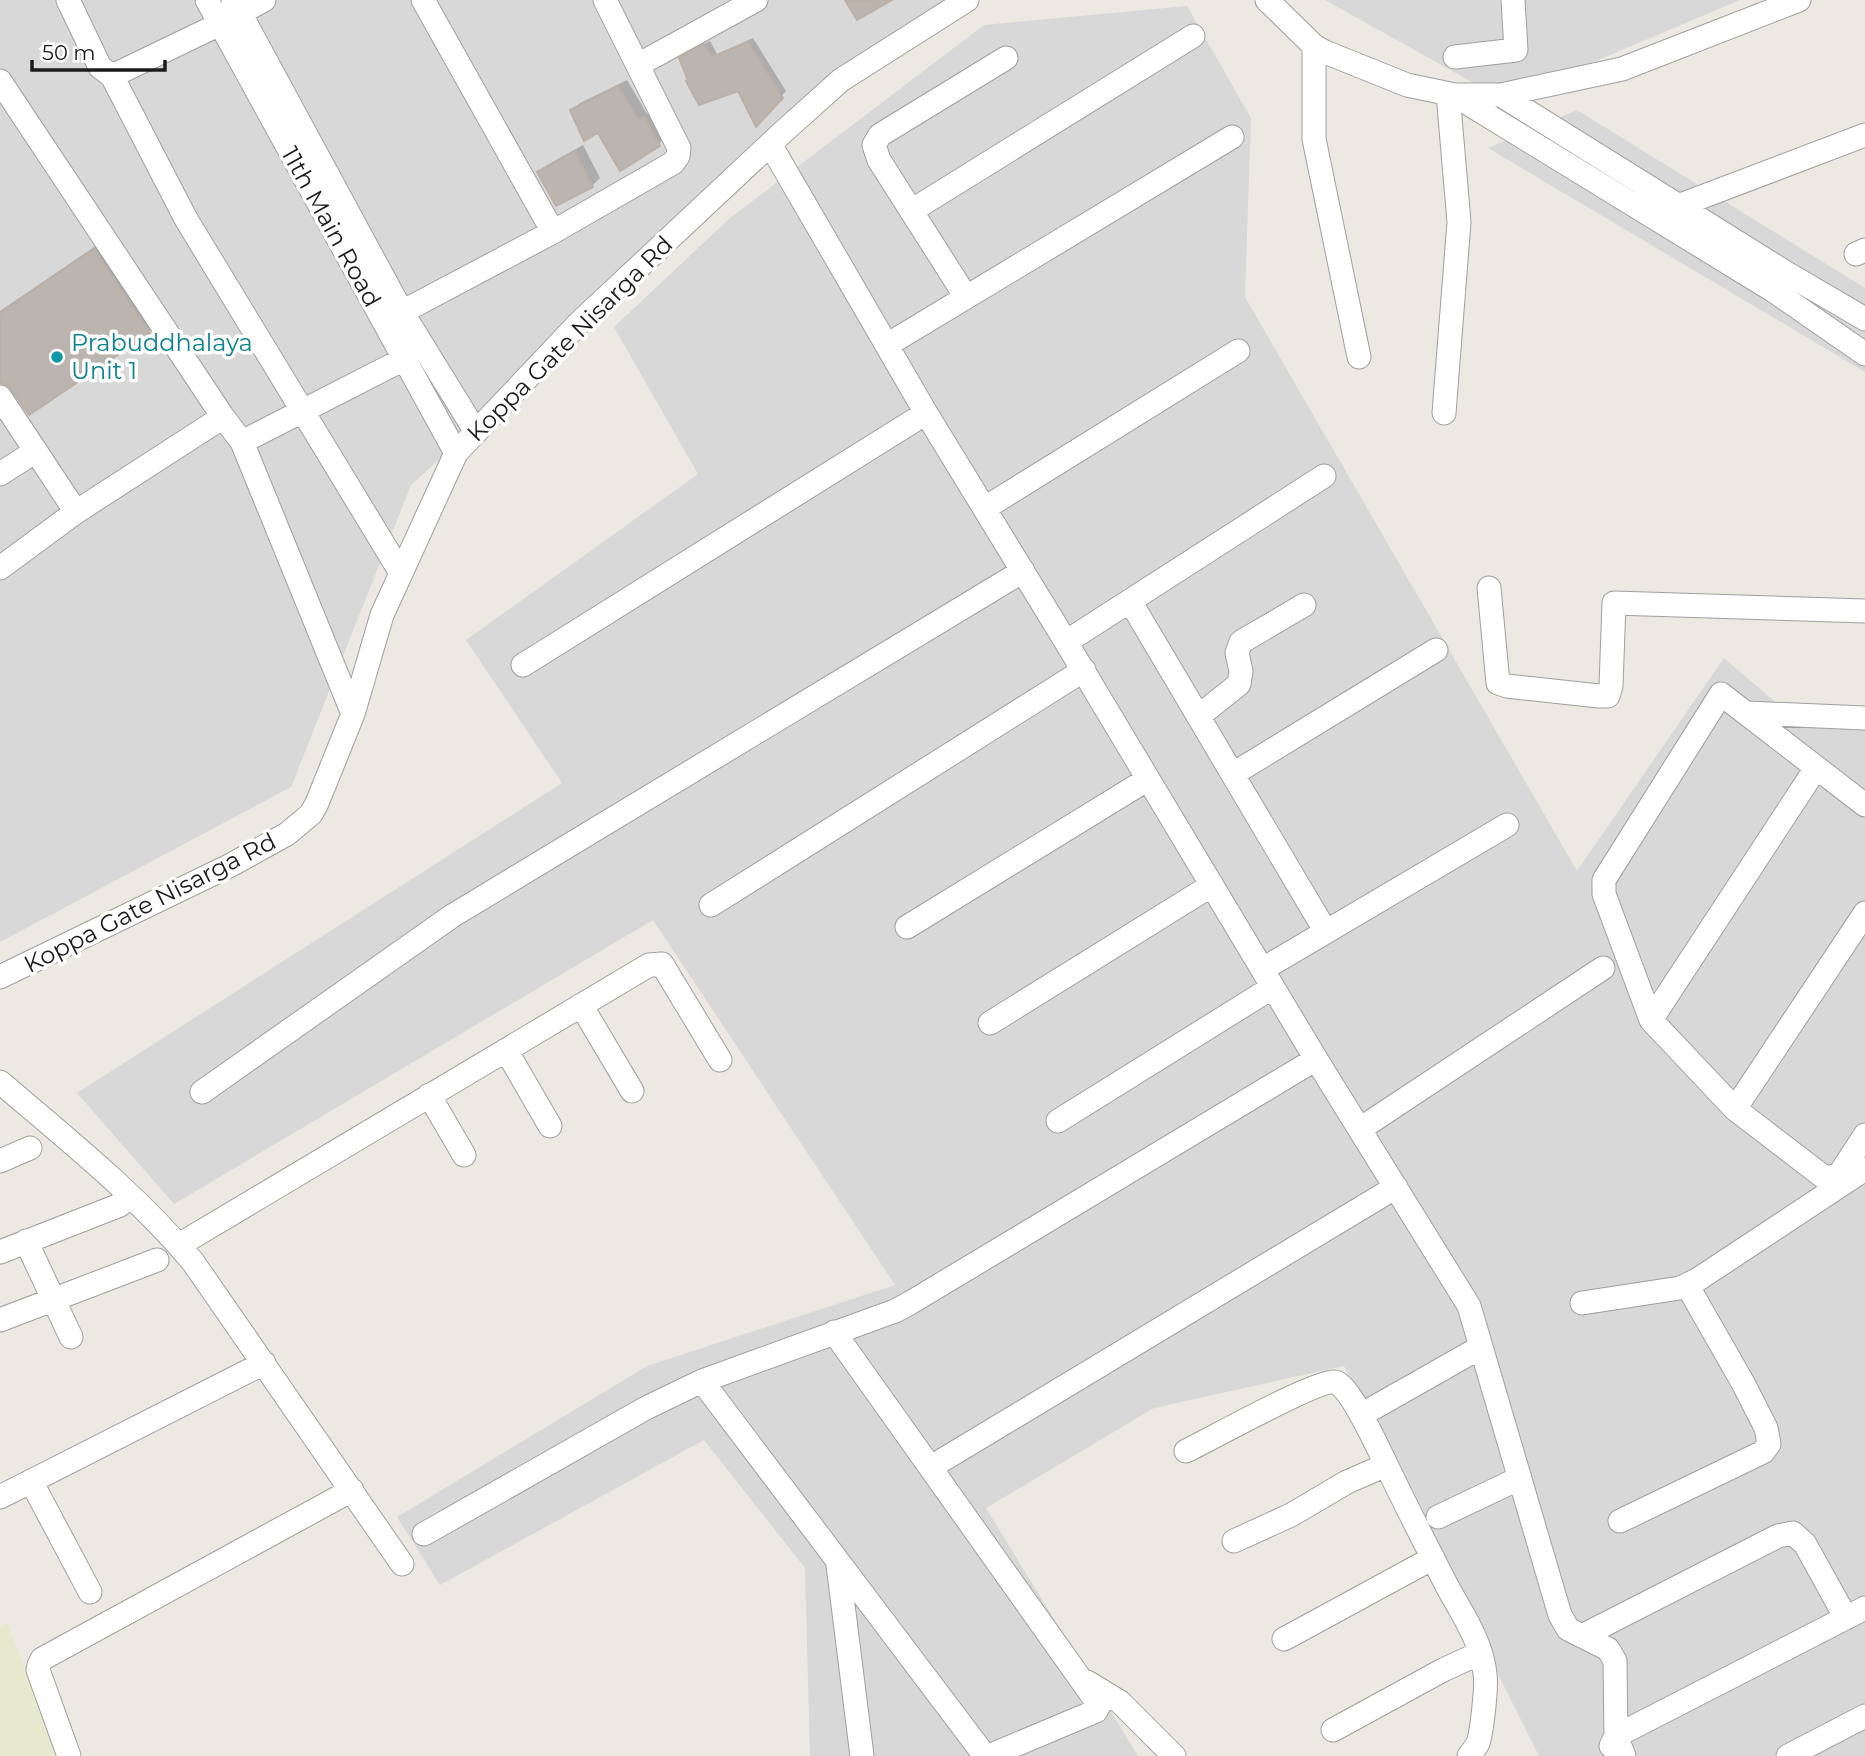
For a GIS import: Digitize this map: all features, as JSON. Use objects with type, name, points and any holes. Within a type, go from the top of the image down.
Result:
[{"type":"street","points":[[68,0],[100,67],[112,76],[186,219],[401,572]]},
{"type":"street","name":"11th Main Road","points":[[207,0],[393,317],[476,432]]},
{"type":"street","points":[[112,76],[220,24],[237,6],[264,0]]},
{"type":"street","points":[[423,0],[553,232]]},
{"type":"street","points":[[393,317],[553,232],[673,163],[678,156],[679,148],[605,0]]},
{"type":"street","points":[[638,65],[756,0]]},
{"type":"street","name":"Koppa Gate Nisarga Rd","points":[[0,977],[229,866],[287,834],[311,814],[353,714],[379,623],[456,453],[579,324],[841,80],[967,0]]},
{"type":"street","points":[[1267,0],[1314,46],[1407,85],[1451,94],[1502,96],[1622,69],[1799,0]]},
{"type":"street","points":[[1455,57],[1516,50],[1513,0]]},
{"type":"street","name":"11th Main Road","points":[[237,6],[393,317],[404,359],[456,453]]},
{"type":"street","points":[[911,211],[1193,36]]},
{"type":"street","points":[[1314,46],[1314,139],[1359,357]]},
{"type":"street","points":[[966,298],[879,160],[874,145],[880,135],[1006,58]]},
{"type":"street","points":[[0,81],[242,442],[353,714]]},
{"type":"street","points":[[1451,94],[1774,291],[1865,354]]},
{"type":"street","points":[[1444,413],[1459,222],[1451,94]]},
{"type":"street","points":[[1502,96],[1865,319]]},
{"type":"street","points":[[1658,220],[1678,206],[1865,135]]},
{"type":"street","points":[[887,345],[1232,137]]},
{"type":"street","points":[[770,144],[926,413],[1084,670],[1316,1059],[1469,1306],[1560,1615],[1568,1629],[1608,1649],[1615,1661],[1616,1749],[1856,1613],[1805,1544],[1793,1533],[1779,1536],[1583,1636]]},
{"type":"street","points":[[985,508],[1238,351]]},
{"type":"street","points":[[242,442],[404,359]]},
{"type":"street","points":[[0,397],[76,512]]},
{"type":"street","points":[[523,665],[926,413]]},
{"type":"street","points":[[0,568],[76,512],[223,417]]},
{"type":"street","points":[[0,474],[36,451]]},
{"type":"street","points":[[1066,642],[1324,476]]},
{"type":"street","points":[[202,1092],[452,916],[1023,571]]},
{"type":"street","points":[[1489,588],[1498,683],[1599,696],[1608,696],[1611,686],[1614,603],[1865,611]]},
{"type":"street","points":[[1130,601],[1326,932]]},
{"type":"street","points":[[1199,716],[1239,684],[1241,671],[1237,653],[1241,642],[1304,605]]},
{"type":"street","points":[[1233,774],[1436,650]]},
{"type":"street","points":[[711,905],[1084,670]]},
{"type":"street","points":[[1865,805],[1721,694],[1604,880],[1605,894],[1651,1020],[1735,1109],[1825,1178],[1839,1175],[1865,1136]]},
{"type":"street","points":[[1746,713],[1865,718]]},
{"type":"street","points":[[1651,1020],[1816,768]]},
{"type":"street","points":[[907,927],[1148,779]]},
{"type":"street","points":[[1058,1121],[1268,978],[1326,932],[1507,825]]},
{"type":"street","points":[[990,1023],[1212,884]]},
{"type":"street","points":[[1735,1109],[1865,913]]},
{"type":"street","points":[[178,1245],[649,965],[662,964],[720,1060]]},
{"type":"street","points":[[1360,1129],[1603,968]]},
{"type":"street","points":[[581,1005],[632,1091]]},
{"type":"street","points":[[506,1050],[551,1126]]},
{"type":"street","points":[[424,1534],[646,1408],[702,1381],[895,1311],[1316,1059]]},
{"type":"street","points":[[0,1082],[112,1177],[193,1262],[402,1564]]},
{"type":"street","points":[[429,1096],[464,1155]]},
{"type":"street","points":[[0,1161],[30,1149]]},
{"type":"street","points":[[1582,1303],[1687,1285],[1865,1169]]},
{"type":"street","points":[[931,1468],[1396,1187]]},
{"type":"street","points":[[0,1252],[120,1205]]},
{"type":"street","points":[[26,1241],[71,1337]]},
{"type":"street","points":[[0,1320],[157,1260]]},
{"type":"street","points":[[1620,1521],[1763,1452],[1769,1444],[1766,1427],[1755,1405],[1687,1285]]},
{"type":"street","points":[[702,1381],[987,1756],[1096,1710],[1099,1705],[1081,1679],[834,1332]]},
{"type":"street","points":[[1361,1415],[1481,1347]]},
{"type":"street","points":[[0,1497],[264,1363]]},
{"type":"street","points":[[1186,1451],[1322,1384],[1335,1381],[1343,1385],[1470,1628],[1480,1653],[1486,1675],[1484,1702],[1478,1743],[1469,1756]]},
{"type":"street","points":[[1234,1541],[1291,1515],[1347,1482],[1386,1465]]},
{"type":"street","points":[[1438,1517],[1520,1478]]},
{"type":"street","points":[[31,1481],[90,1592]]},
{"type":"street","points":[[69,1756],[38,1670],[42,1659],[352,1490]]},
{"type":"street","points":[[1284,1639],[1433,1558]]},
{"type":"street","points":[[838,1561],[862,1756]]},
{"type":"street","points":[[1333,1730],[1443,1670],[1480,1653]]},
{"type":"street","points":[[1081,1679],[1120,1702],[1174,1756]]},
{"type":"street","points":[[1788,1756],[1865,1716]]},
{"type":"shaded area","points":[[0,0],[943,0],[411,485],[291,787],[0,942]]},
{"type":"shaded area","points":[[1325,0],[1740,0],[1504,100]]},
{"type":"shaded area","points":[[1187,6],[1251,118],[1245,297],[1577,871],[1724,658],[1795,719],[1865,726],[1865,1756],[1539,1756],[1344,1366],[1154,1408],[986,1508],[1138,1756],[810,1756],[805,1568],[704,1440],[440,1585],[397,1517],[647,1366],[895,1285],[653,920],[174,1204],[77,1093],[562,783],[466,640],[698,474],[614,327],[730,218],[984,25]]},
{"type":"shaded area","points":[[1577,110],[1865,288],[1865,372],[1488,148]]},
{"type":"green space","points":[[7,1623],[58,1756],[0,1756],[0,1627]]},
{"type":"building","points":[[845,0],[892,0],[857,20]]},
{"type":"building","points":[[748,42],[783,98],[756,127],[738,91],[699,105],[686,81],[688,80],[679,58],[704,44],[712,57]]},
{"type":"building","points":[[618,86],[639,120],[644,117],[660,146],[620,171],[598,133],[584,141],[570,110]]},
{"type":"building","points":[[575,151],[593,187],[556,206],[537,172]]},
{"type":"building","name":"Prabuddhalaya Unit 1","points":[[94,249],[150,333],[29,415],[11,389],[0,383],[0,313]]},
{"type":"place","name":"Prabuddhalaya Unit 1","points":[[57,357]]}]
